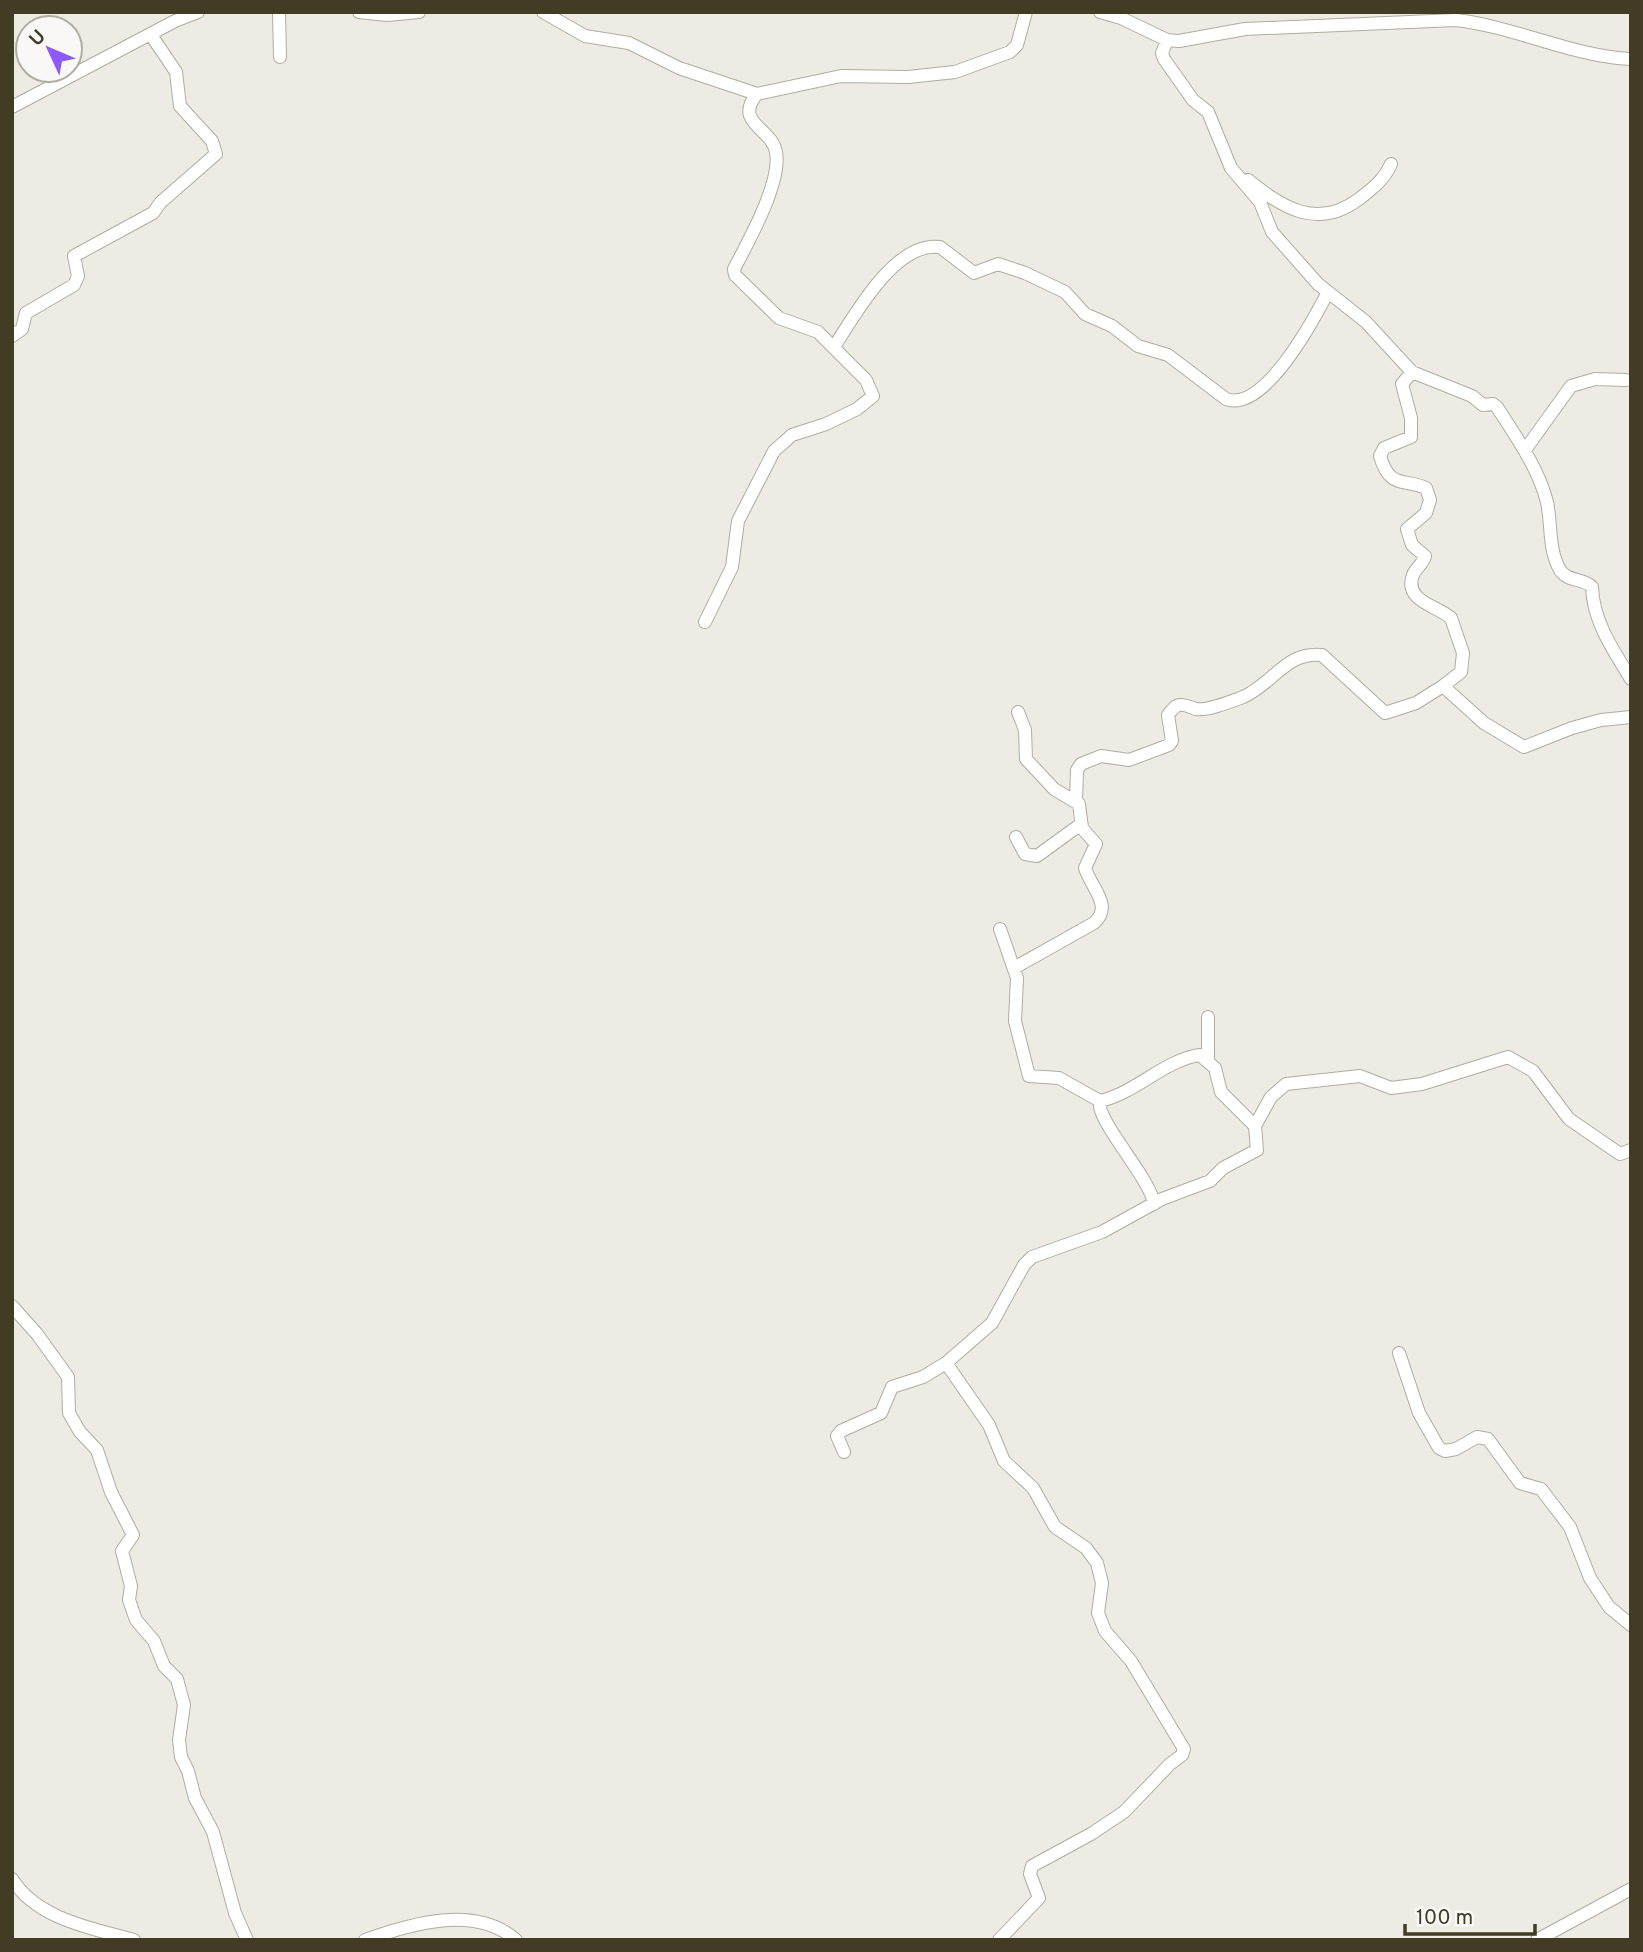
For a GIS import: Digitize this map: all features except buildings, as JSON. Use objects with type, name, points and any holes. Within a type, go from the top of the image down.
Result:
[{"type":"street","points":[[12,107],[198,12]]},
{"type":"street","points":[[279,12],[280,57]]},
{"type":"street","points":[[359,12],[387,15],[419,12]]},
{"type":"street","points":[[542,12],[585,36],[629,43],[679,68],[758,94],[841,76],[908,77],[954,72],[1010,52],[1017,45],[1025,15]]},
{"type":"street","points":[[1100,12],[1121,18],[1167,40],[1245,29],[1345,27],[1428,16],[1482,23],[1584,53],[1631,59]]},
{"type":"street","points":[[12,336],[22,329],[26,313],[74,285],[78,276],[74,256],[153,213],[161,202],[216,154],[212,141],[180,106],[176,72],[151,35]]},
{"type":"street","points":[[1014,968],[1072,937],[1099,917],[1100,896],[1085,868],[1096,844],[1081,824],[1076,801],[1077,770],[1081,764],[1101,756],[1129,760],[1169,745],[1172,741],[1168,715],[1175,707],[1180,705],[1203,709],[1247,695],[1296,658],[1322,655],[1385,713],[1416,703],[1461,672],[1463,653],[1451,618],[1422,602],[1412,588],[1412,576],[1425,556],[1412,545],[1407,529],[1426,513],[1430,499],[1426,488],[1407,486],[1392,476],[1380,456],[1384,448],[1412,435],[1408,376],[1366,322],[1328,292],[1272,232],[1260,202],[1236,177],[1229,164],[1208,111],[1193,100],[1164,59],[1162,50],[1167,40]]},
{"type":"street","points":[[705,622],[732,567],[738,521],[774,451],[792,435],[826,424],[857,409],[873,396],[866,380],[818,332],[779,318],[768,311],[734,272],[759,220],[777,165],[774,145],[758,129],[750,113],[749,105],[758,94]]},
{"type":"street","points":[[1229,164],[1285,207],[1311,215],[1329,214],[1349,207],[1381,181],[1391,164]]},
{"type":"street","points":[[834,347],[870,291],[911,253],[934,246],[944,248],[974,273],[999,264],[1065,292],[1086,314],[1112,326],[1138,346],[1168,355],[1230,401],[1245,399],[1277,373],[1313,320],[1328,292]]},
{"type":"street","points":[[1408,376],[1472,396],[1483,405],[1495,405],[1525,450],[1547,502],[1550,547],[1560,569],[1565,575],[1588,582],[1592,587],[1591,598],[1603,630],[1631,679]]},
{"type":"street","points":[[1525,450],[1561,405],[1571,386],[1595,379],[1626,380]]},
{"type":"street","points":[[1443,686],[1484,723],[1524,747],[1572,728],[1601,720],[1631,717]]},
{"type":"street","points":[[1018,712],[1025,730],[1026,759],[1054,789],[1076,801]]},
{"type":"street","points":[[1016,837],[1025,854],[1037,856],[1081,824]]},
{"type":"street","points":[[1000,929],[1017,978],[1014,1021],[1028,1074],[1059,1078],[1100,1101],[1129,1091],[1196,1055],[1208,1059],[1215,1068],[1222,1092],[1255,1126]]},
{"type":"street","points":[[1208,1017],[1208,1059]]},
{"type":"street","points":[[844,1452],[838,1436],[841,1430],[881,1413],[892,1387],[923,1377],[946,1363],[992,1323],[1003,1309],[1006,1296],[1016,1284],[1024,1265],[1032,1257],[1102,1232],[1154,1204],[1210,1181],[1223,1168],[1257,1150],[1255,1126],[1271,1097],[1286,1084],[1360,1076],[1391,1088],[1422,1084],[1508,1057],[1533,1071],[1569,1119],[1620,1154],[1631,1150]]},
{"type":"street","points":[[1100,1101],[1101,1114],[1141,1175],[1154,1204]]},
{"type":"street","points":[[12,1306],[37,1334],[68,1377],[69,1413],[80,1432],[95,1446],[111,1492],[133,1535],[122,1551],[131,1586],[129,1600],[136,1620],[154,1641],[164,1666],[177,1679],[184,1705],[179,1740],[181,1757],[188,1771],[195,1798],[213,1832],[235,1913],[247,1940]]},
{"type":"street","points":[[1399,1353],[1419,1413],[1439,1448],[1445,1451],[1456,1449],[1477,1437],[1488,1439],[1520,1483],[1539,1488],[1570,1527],[1590,1578],[1609,1607],[1631,1625]]},
{"type":"street","points":[[946,1363],[989,1425],[1004,1461],[1033,1488],[1055,1527],[1086,1548],[1097,1563],[1102,1583],[1098,1613],[1105,1632],[1131,1661],[1184,1749],[1182,1755],[1124,1812],[1091,1834],[1032,1866],[1030,1874],[1039,1898],[999,1940]]},
{"type":"street","points":[[12,1879],[32,1903],[79,1925],[134,1940]]},
{"type":"street","points":[[1537,1940],[1631,1889]]},
{"type":"street","points":[[365,1940],[404,1925],[450,1921],[488,1924],[516,1940]]}]
